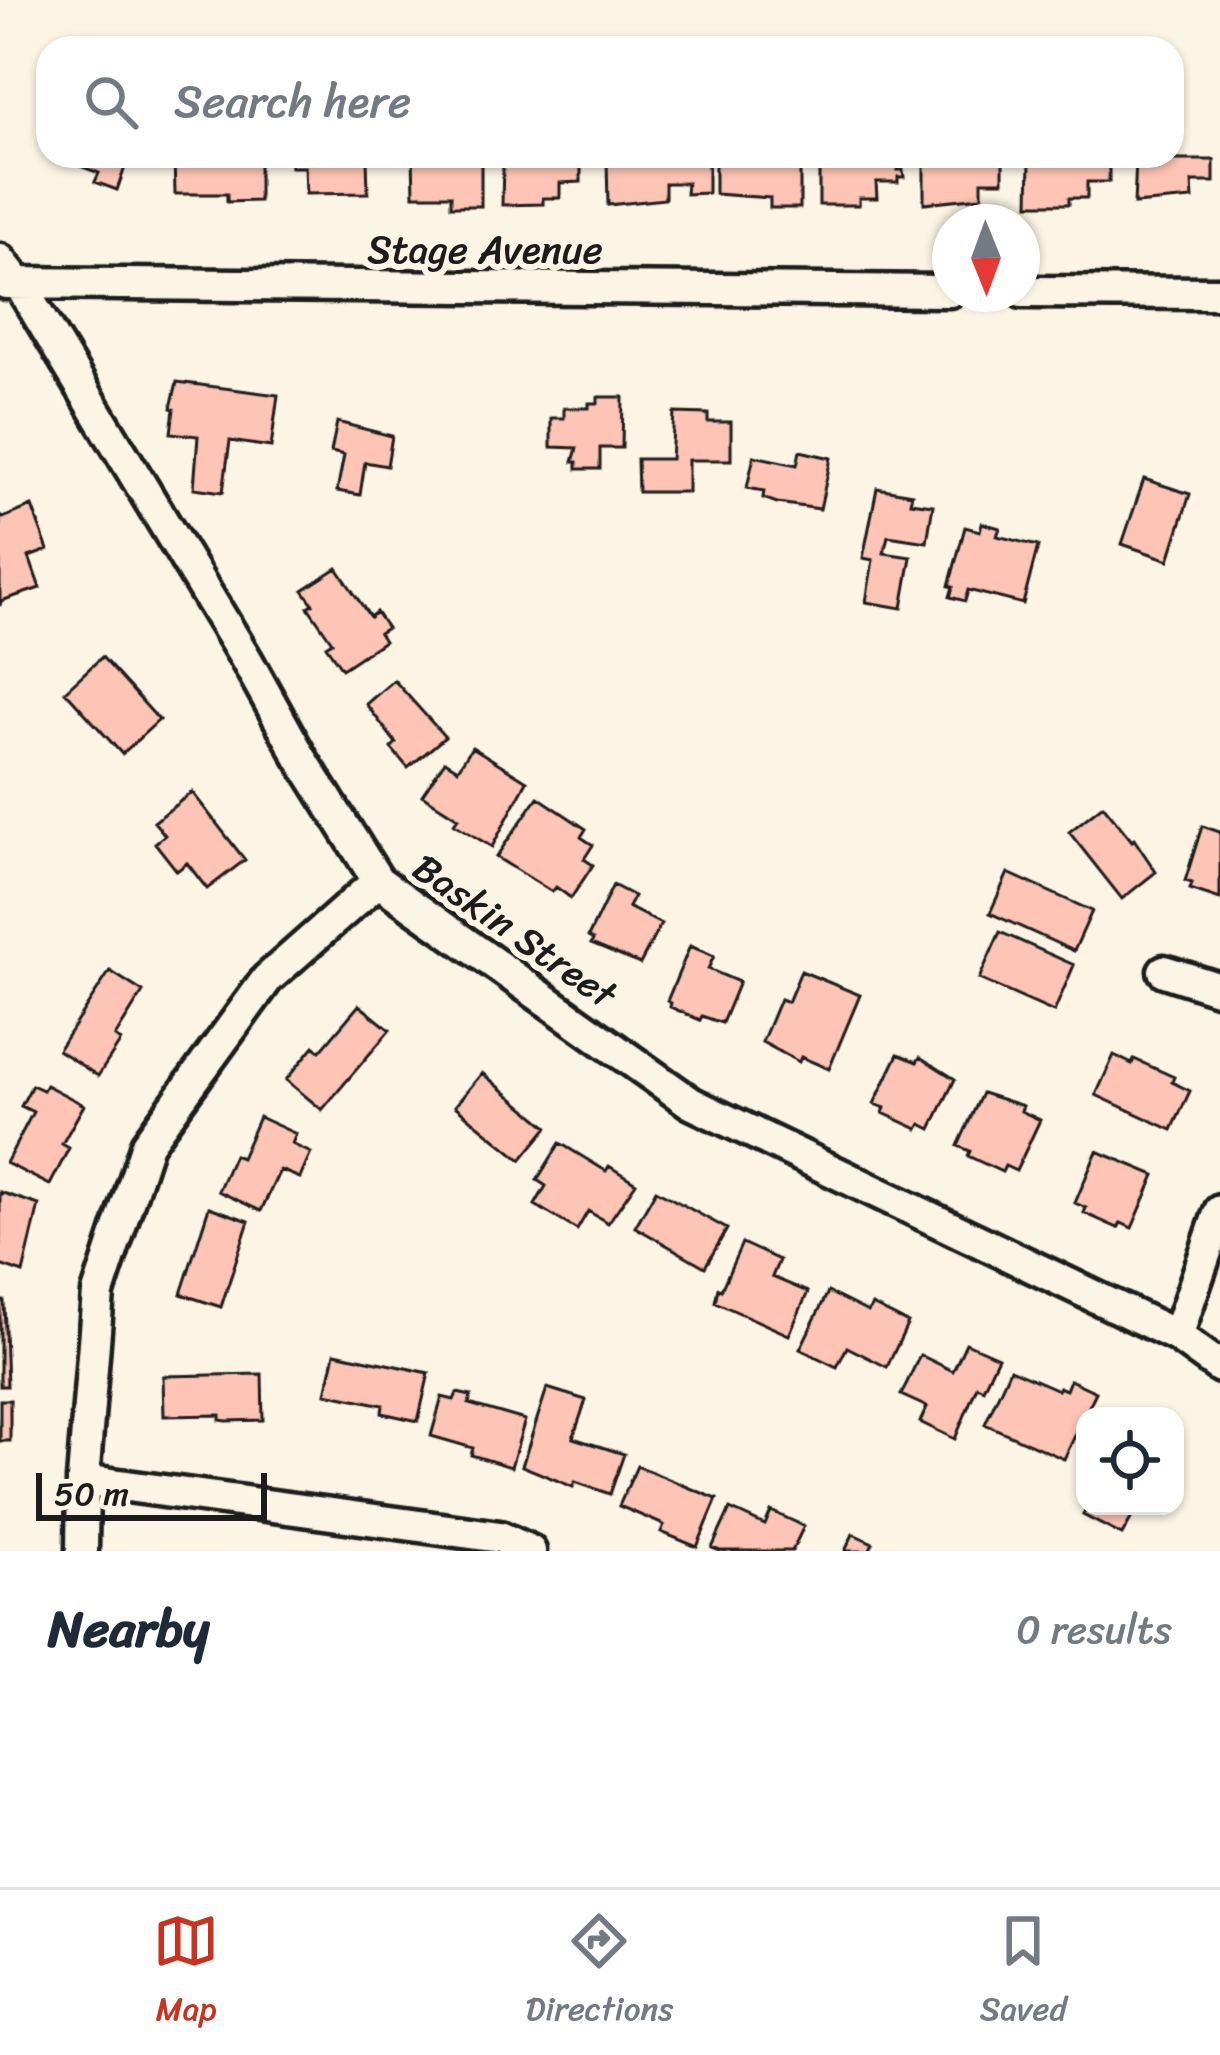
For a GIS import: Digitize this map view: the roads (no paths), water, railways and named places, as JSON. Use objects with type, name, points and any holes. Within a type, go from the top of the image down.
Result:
[{"type":"street","name":"Baskin Street","points":[[0,260],[7,291],[378,881],[692,1103],[1177,1336],[1220,1367]]},
{"type":"street","name":"Stage Avenue","points":[[7,291],[932,292]]},
{"type":"street","points":[[1040,292],[1220,293]]},
{"type":"street","points":[[82,1551],[98,1294],[147,1144],[267,979],[378,881]]},
{"type":"street","points":[[1164,971],[1220,989]]},
{"type":"street","points":[[1177,1336],[1220,1210]]},
{"type":"street","points":[[83,1480],[500,1538],[530,1551]]}]
